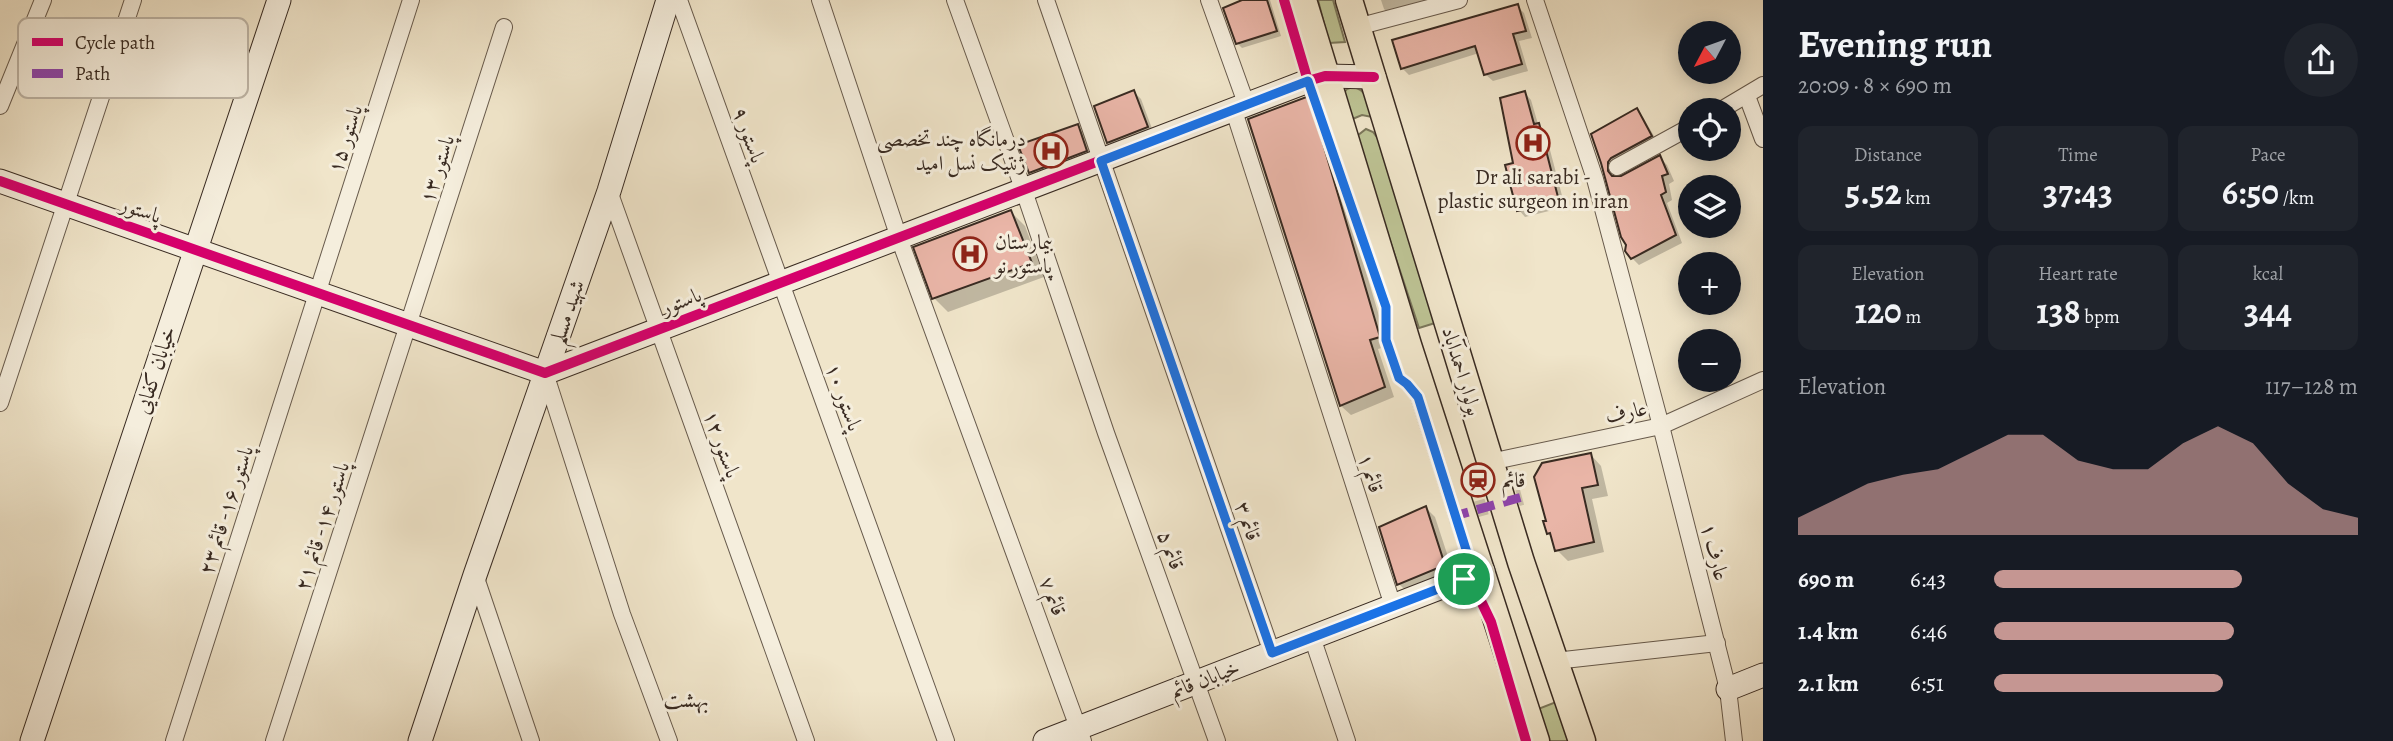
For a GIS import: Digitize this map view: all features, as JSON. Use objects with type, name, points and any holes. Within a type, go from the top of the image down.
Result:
[{"type":"main road","name":"بولوار احمدآباد","points":[[1303,0],[1408,345],[1536,741]]},
{"type":"main road","name":"بولوار احمدآباد","points":[[1349,0],[1521,562],[1581,741]]},
{"type":"main road","points":[[1344,137],[1369,124],[1383,126],[1388,130]]},
{"type":"street","points":[[36,18],[43,0]]},
{"type":"street","points":[[127,18],[133,0]]},
{"type":"street","name":"خیابان کفایی","points":[[248,92],[279,0]]},
{"type":"street","name":"پاستور ۱۵","points":[[318,292],[411,0]]},
{"type":"street","name":"قائم ۷","points":[[820,0],[899,238],[1081,734]]},
{"type":"street","name":"قائم ۵","points":[[955,0],[1217,741]]},
{"type":"street","name":"قائم ۳","points":[[1046,0],[1272,653]]},
{"type":"street","name":"قائم ۱","points":[[1209,0],[1310,352],[1393,606]]},
{"type":"street","points":[[1357,27],[1460,0]]},
{"type":"street","name":"عارف ۱","points":[[1535,0],[1595,179],[1717,643],[1728,689],[1734,741]]},
{"type":"street","name":"شهید مسلم","points":[[419,741],[609,191],[666,1]]},
{"type":"street","name":"پاستور ۹","points":[[666,1],[781,284]]},
{"type":"street","name":"پاستور ۱۳","points":[[409,323],[504,27]]},
{"type":"street","points":[[0,106],[18,62]]},
{"type":"street","name":"پاستور","points":[[0,181],[545,373],[1325,76],[1374,77]]},
{"type":"street","points":[[1741,99],[1763,85]]},
{"type":"street","points":[[1747,96],[1763,139]]},
{"type":"street","points":[[0,403],[100,98]]},
{"type":"street","name":"خیابان کفایی","points":[[32,741],[246,98]]},
{"type":"street","points":[[1616,167],[1678,133]]},
{"type":"street","name":"پاستور ۱۲","points":[[609,191],[806,741]]},
{"type":"street","name":"پاستور ۱۰","points":[[781,284],[947,741]]},
{"type":"street","name":"پاستور ۱۶- قائم ۲۳","points":[[174,741],[318,292]]},
{"type":"street","name":"پاستور ۱۴- قائم ۲۱","points":[[274,741],[409,323]]},
{"type":"street","points":[[545,373],[622,614],[670,741]]},
{"type":"street","name":"عارف","points":[[1490,462],[1661,426],[1763,380]]},
{"type":"street","name":"خیابان قائم","points":[[1045,741],[1081,734],[1196,682],[1483,571]]},
{"type":"street","points":[[475,575],[531,739]]},
{"type":"street","points":[[1312,638],[1348,741]]},
{"type":"street","points":[[1555,661],[1717,643]]},
{"type":"street","points":[[1728,689],[1763,675]]},
{"type":"green space","points":[[1318,0],[1333,0],[1345,42],[1329,43]]},
{"type":"green space","points":[[1353,87],[1365,94],[1372,117],[1362,115],[1350,120],[1344,93]]},
{"type":"green space","points":[[1366,129],[1373,132],[1379,140],[1435,323],[1419,328],[1359,147],[1357,136]]},
{"type":"green space","points":[[1556,702],[1568,741],[1548,741],[1538,709]]},
{"type":"building","points":[[1242,0],[1267,0],[1277,31],[1236,44],[1223,8]]},
{"type":"building","points":[[1518,4],[1526,31],[1513,34],[1522,64],[1484,75],[1475,46],[1401,69],[1392,40]]},
{"type":"building","points":[[1134,90],[1148,127],[1107,143],[1094,106]]},
{"type":"building","points":[[1525,91],[1534,124],[1539,123],[1559,201],[1517,211],[1505,165],[1513,163],[1500,98]]},
{"type":"building","points":[[1309,96],[1380,337],[1370,340],[1385,387],[1340,406],[1248,119]]},
{"type":"building","points":[[1637,108],[1652,136],[1611,158],[1608,171],[1612,176],[1621,176],[1660,155],[1668,174],[1662,176],[1666,192],[1661,195],[1676,235],[1631,259],[1625,251],[1626,245],[1621,237],[1591,134]]},
{"type":"building","name":"درمانگاه چند تخصصی ژنتیک نسل امید","points":[[1078,124],[1087,151],[1029,173],[1018,145]]},
{"type":"building","name":"بیمارستان پاستور نو","points":[[1011,210],[1032,263],[932,299],[913,247]]},
{"type":"building","points":[[1591,453],[1598,485],[1582,488],[1594,542],[1555,551],[1543,521],[1546,521],[1534,477],[1542,463]]},
{"type":"building","points":[[1426,506],[1443,559],[1438,568],[1397,585],[1379,527]]},
{"type":"tunnel","points":[[1448,517],[1522,497]]},
{"type":"marked path","points":[[1451,517],[1522,497]]},
{"type":"cycle path","points":[[1284,0],[1308,81],[1386,307],[1386,340],[1399,378],[1417,397],[1469,559],[1463,579],[1480,599],[1491,622],[1526,741]]},
{"type":"cycle path","points":[[0,181],[545,373],[1308,81],[1325,76],[1374,77]]},
{"type":"place","name":"Dr ali sarabi - plastic surgeon in iran","points":[[1533,143]]},
{"type":"place","name":"درمانگاه چند تخصصی ژنتیک نسل امید","points":[[1051,151]]},
{"type":"place","name":"بیمارستان پاستور نو","points":[[970,254]]},
{"type":"place","name":"قائم","points":[[1478,480]]},
{"type":"district","name":"بهشت","points":[[686,699]]},
{"type":"route","points":[[1308,81],[1386,307],[1386,340],[1399,378],[1418,397],[1469,559],[1464,579],[1272,653],[1101,161],[1308,81]]}]
